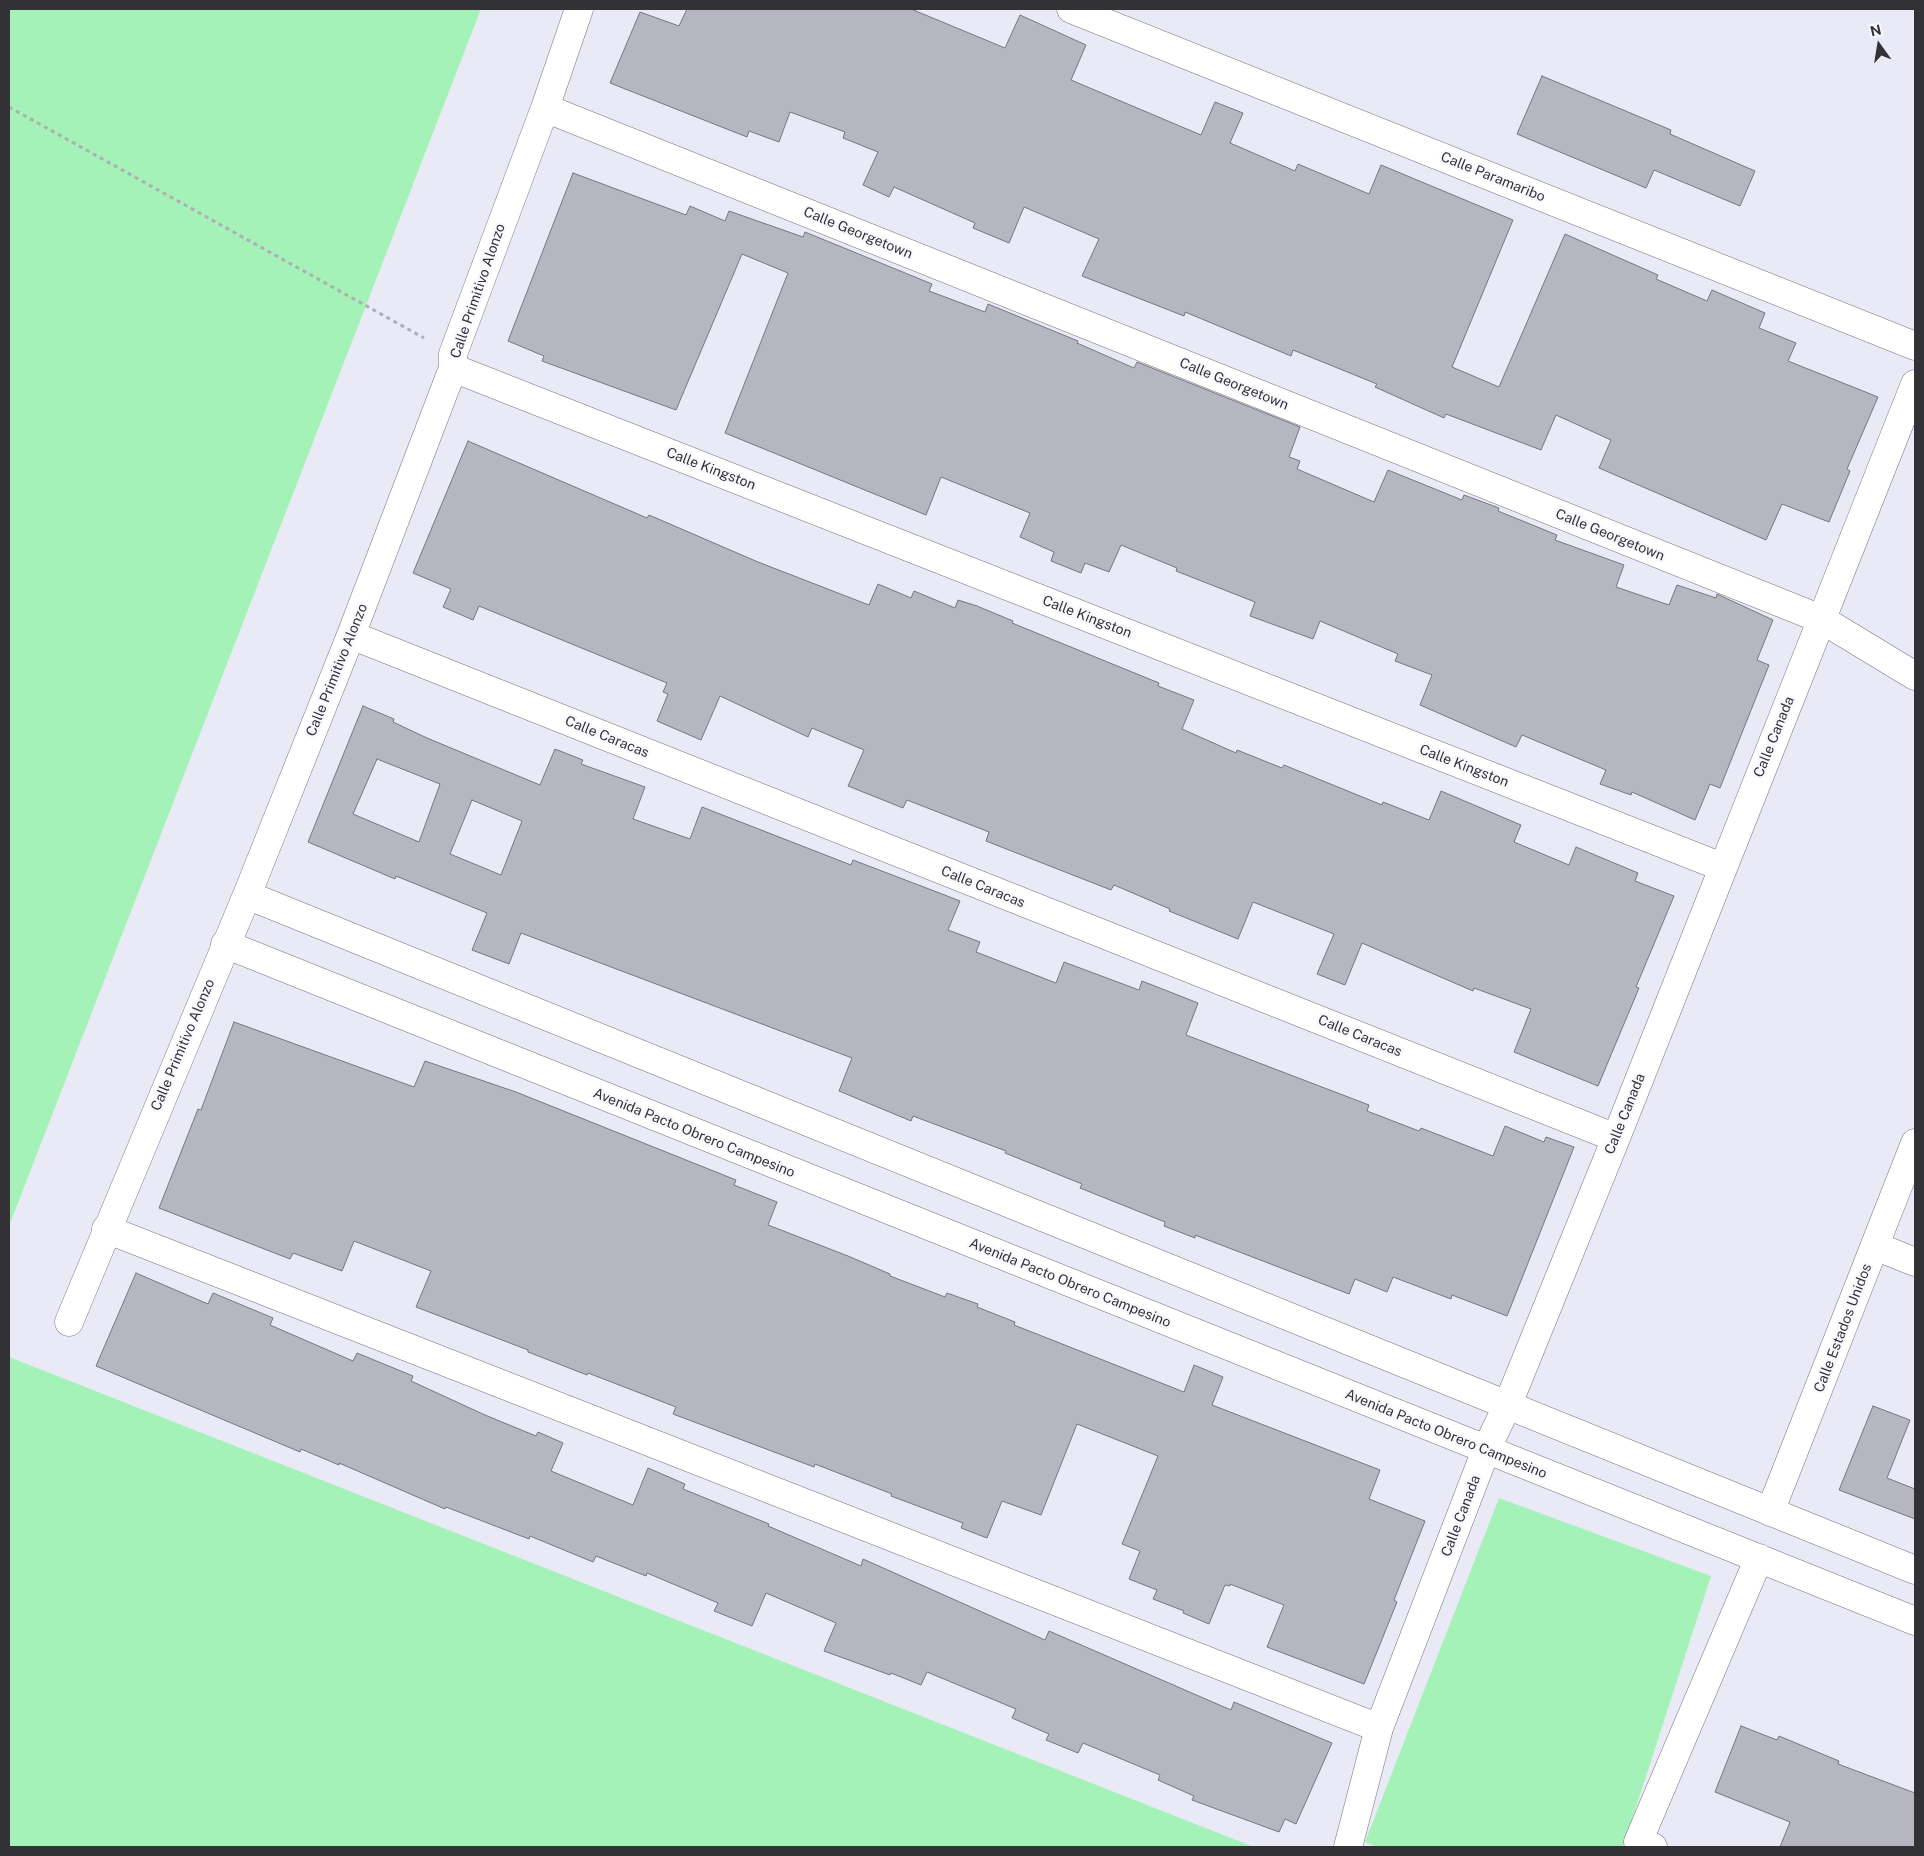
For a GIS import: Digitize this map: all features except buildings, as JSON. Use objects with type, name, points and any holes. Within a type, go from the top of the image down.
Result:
[{"type":"street","name":"Calle Primitivo Alonzo","points":[[68,1322],[247,895],[351,635],[453,361],[579,9]]},
{"type":"street","name":"Calle Paramaribo","points":[[1071,9],[1915,346]]},
{"type":"street","name":"Calle Georgetown","points":[[545,108],[1822,619],[1915,676]]},
{"type":"street","name":"Calle Kingston","points":[[453,361],[1722,867]]},
{"type":"street","name":"Calle Canada","points":[[1348,1847],[1379,1728],[1486,1450],[1508,1404],[1616,1138],[1915,384]]},
{"type":"street","name":"Calle Caracas","points":[[351,635],[1616,1138]]},
{"type":"street","points":[[247,895],[1915,1570]]},
{"type":"street","name":"Avenida Pacto Obrero Campesino","points":[[226,944],[1915,1621]]},
{"type":"street","name":"Calle Estados Unidos","points":[[1770,1512],[1915,1143]]},
{"type":"street","points":[[106,1228],[1379,1728]]},
{"type":"street","points":[[1874,1246],[1915,1262]]},
{"type":"street","points":[[1646,1844],[1758,1558]]},
{"type":"path","points":[[9,107],[453,361]]},
{"type":"green space","points":[[9,9],[481,9],[9,1226]]},
{"type":"green space","points":[[9,1357],[1254,1847],[9,1847]]},
{"type":"green space","points":[[1499,1498],[1711,1576],[1623,1847],[1377,1847],[1365,1842]]}]
